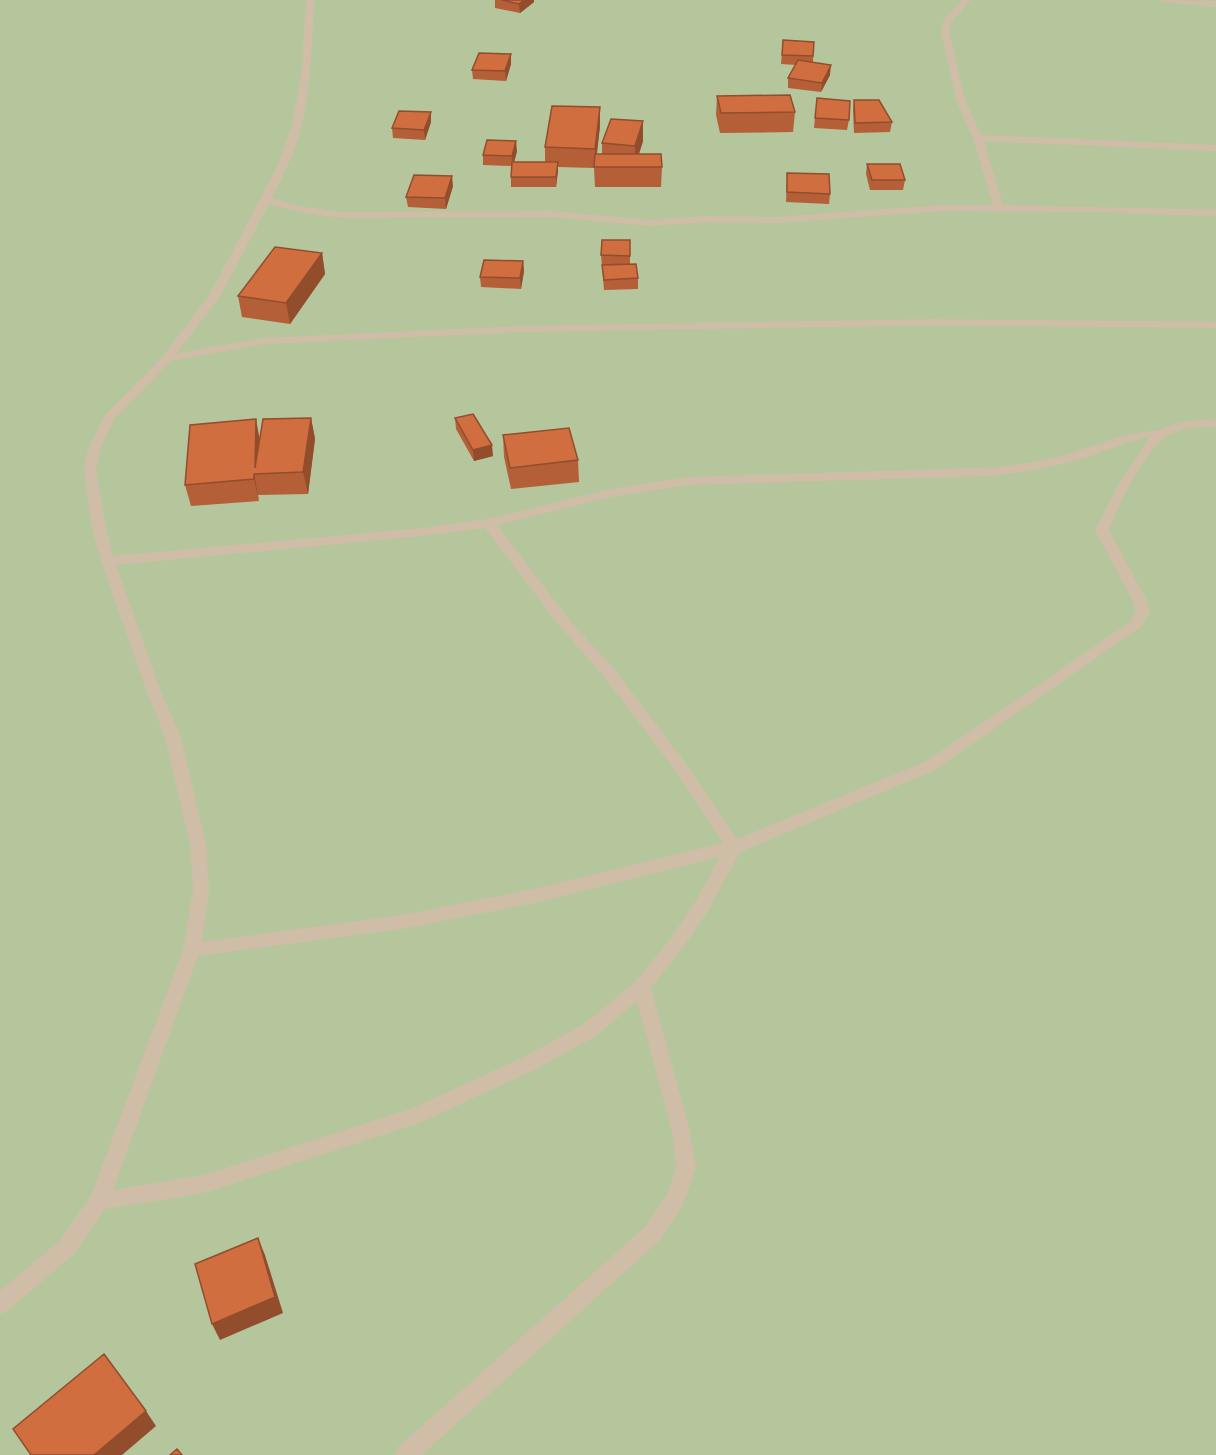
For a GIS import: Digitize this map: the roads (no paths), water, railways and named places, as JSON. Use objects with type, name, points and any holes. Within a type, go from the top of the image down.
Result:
[{"type":"street","points":[[0,1304],[67,1247],[99,1201],[192,950],[201,889],[198,845],[173,737],[154,692],[108,561],[90,486],[90,468],[94,450],[109,418],[167,358],[215,295],[282,167],[297,126],[306,68],[310,0]]},
{"type":"street","points":[[967,0],[947,21],[945,31],[960,102],[965,118],[978,138],[999,208]]},
{"type":"street","points":[[1163,0],[1216,4]]},
{"type":"street","points":[[978,138],[1216,148]]},
{"type":"street","points":[[266,200],[304,210],[342,215],[552,214],[650,223],[707,219],[776,220],[942,208],[1100,209],[1216,213]]},
{"type":"street","points":[[167,358],[264,341],[510,329],[922,322],[1216,325]]},
{"type":"street","points":[[192,950],[402,921],[534,896],[734,847],[903,779],[930,765],[1136,624],[1143,612],[1141,599],[1109,548],[1102,530],[1106,518],[1140,461],[1161,434],[1176,427],[1216,423]]},
{"type":"street","points":[[108,561],[422,532],[488,522],[616,492],[689,481],[991,472],[1026,468],[1085,454],[1127,436],[1161,434]]},
{"type":"street","points":[[488,522],[567,625],[611,675],[682,769],[734,847]]},
{"type":"street","points":[[99,1201],[204,1184],[415,1116],[530,1063],[590,1030],[642,986],[688,925],[734,847]]},
{"type":"street","points":[[406,1455],[652,1234],[675,1200],[686,1168],[681,1131],[642,986]]}]
